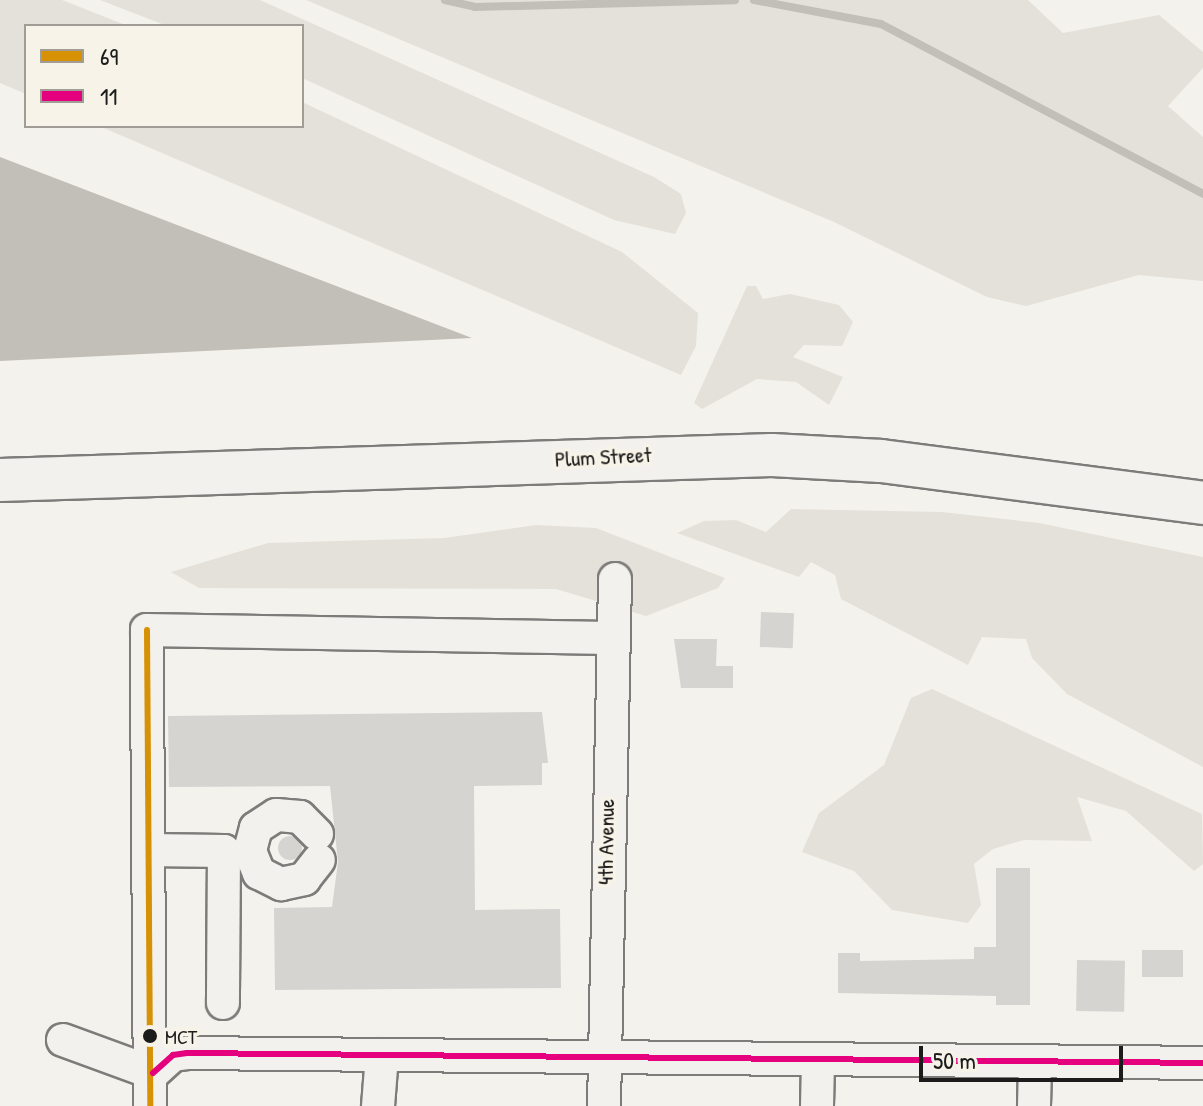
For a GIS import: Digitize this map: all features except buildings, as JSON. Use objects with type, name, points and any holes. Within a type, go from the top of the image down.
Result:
[{"type":"main road","name":"Plum Street","points":[[0,480],[772,455],[881,461],[1203,503]]},
{"type":"street","name":"4th Avenue","points":[[604,1106],[609,638],[615,579]]},
{"type":"street","points":[[150,1106],[153,1073],[147,630],[609,638]]},
{"type":"street","points":[[148,850],[237,851],[259,873],[281,884],[304,879],[318,847],[300,817],[276,815],[256,828],[237,851],[223,1003]]},
{"type":"street","points":[[63,1040],[153,1073]]},
{"type":"street","points":[[153,1073],[187,1053],[605,1060],[1203,1063]]},
{"type":"street","points":[[378,1106],[382,1055]]},
{"type":"street","points":[[817,1106],[818,1062]]},
{"type":"street","points":[[1034,1106],[1035,1064]]},
{"type":"shaded area","points":[[0,0],[62,0],[123,24],[24,24],[24,93],[0,83]]},
{"type":"shaded area","points":[[100,0],[260,0],[654,177],[681,194],[686,213],[675,234],[614,220],[304,79],[304,24],[162,24]]},
{"type":"shaded area","points":[[306,0],[1028,0],[1063,33],[1159,15],[1203,52],[1203,68],[1168,106],[1203,137],[1203,281],[1139,275],[1026,306],[987,297],[834,222]]},
{"type":"shaded area","points":[[304,103],[622,252],[698,313],[696,346],[681,375],[104,128],[304,128]]},
{"type":"shaded area","points":[[0,157],[472,338],[0,361]]},
{"type":"shaded area","points":[[747,286],[756,286],[763,299],[790,294],[839,305],[853,322],[842,346],[804,345],[793,357],[843,377],[829,405],[796,382],[757,379],[702,409],[694,403]]},
{"type":"shaded area","points":[[791,509],[942,512],[1039,523],[1203,557],[1203,767],[1067,694],[1032,658],[1026,639],[982,637],[968,665],[841,599],[835,575],[811,562],[799,577],[677,533],[704,521],[736,520],[766,532]]},
{"type":"shaded area","points":[[536,525],[596,528],[725,578],[718,588],[646,616],[556,589],[199,588],[171,572],[268,543],[444,538]]},
{"type":"shaded area","points":[[932,689],[1202,814],[1203,864],[1194,871],[1126,811],[1077,797],[1092,841],[1024,840],[993,849],[974,864],[981,905],[968,923],[892,910],[854,871],[802,852],[819,813],[884,765],[911,698]]},
{"type":"waterway","points":[[445,0],[475,7],[735,0]]},
{"type":"waterway","points":[[754,0],[881,24],[1203,194]]},
{"type":"transit line","name":"69","points":[[147,630],[150,1106]]},
{"type":"transit line","name":"11","points":[[153,1073],[173,1055],[187,1053],[1203,1063]]},
{"type":"place","name":"MCT","points":[[150,1036]]}]
